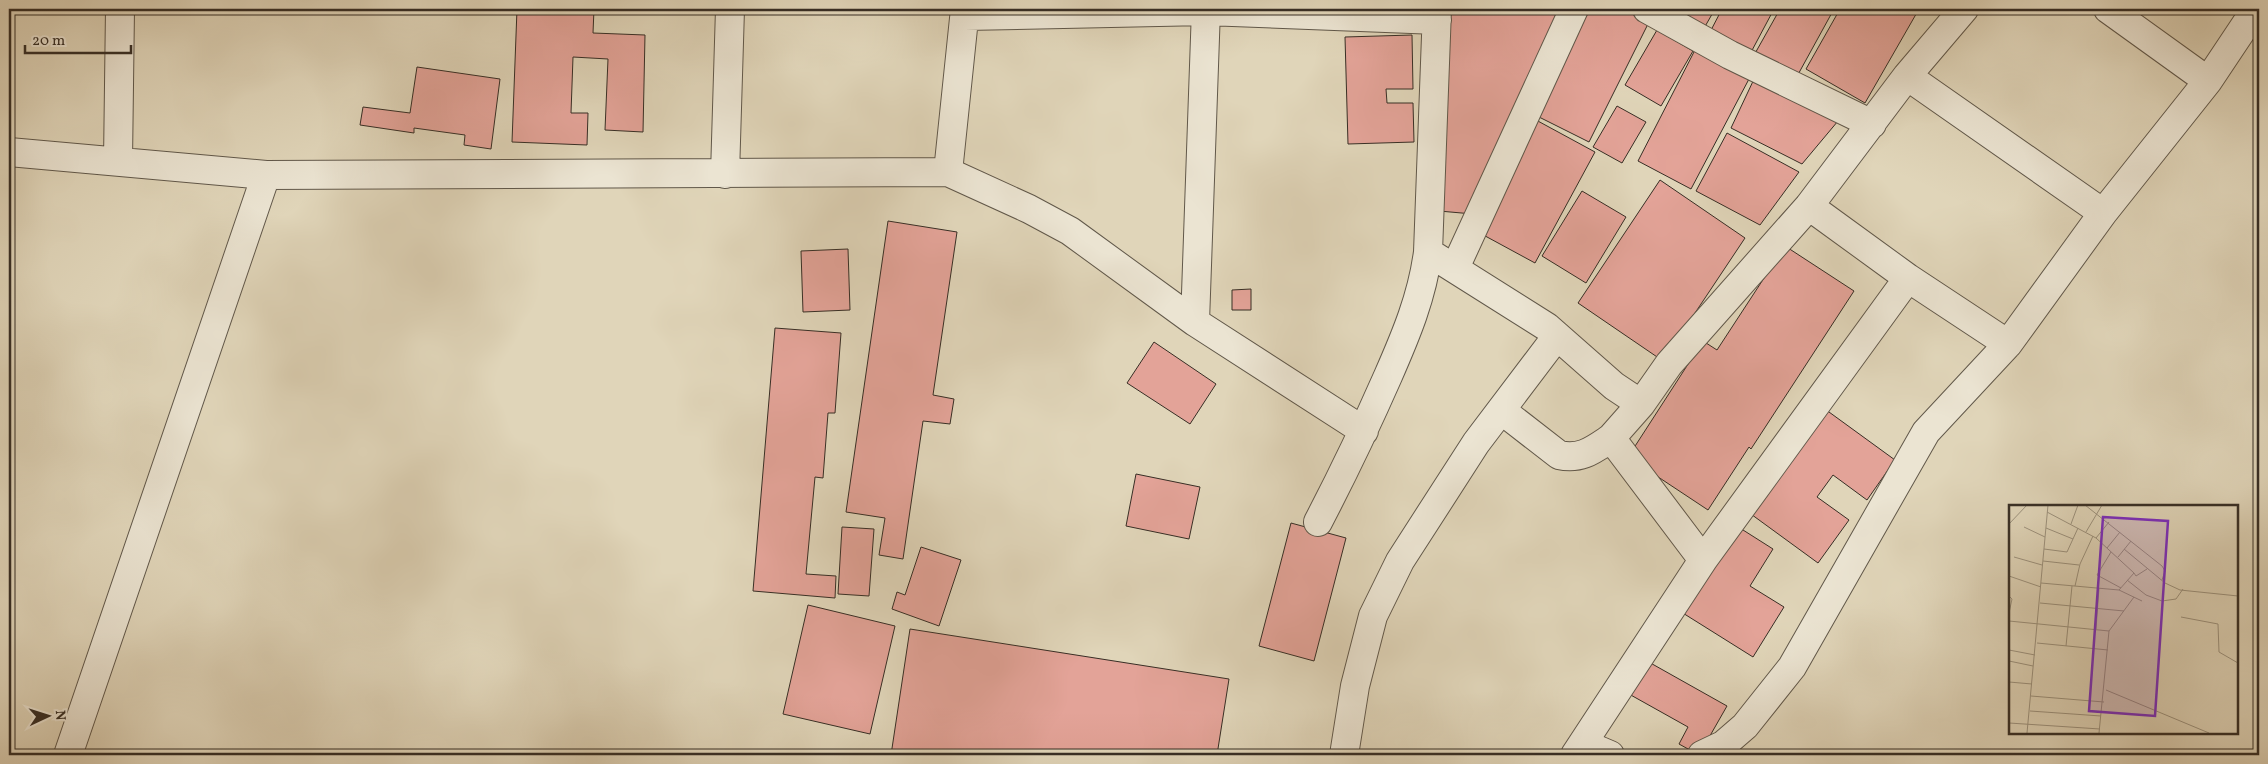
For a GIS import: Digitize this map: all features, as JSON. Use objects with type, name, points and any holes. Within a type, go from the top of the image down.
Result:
[{"type":"street","points":[[118,161],[120,9]]},
{"type":"street","points":[[725,174],[730,9]]},
{"type":"street","points":[[1454,268],[1574,9]]},
{"type":"street","points":[[1647,9],[1730,55],[1872,124]]},
{"type":"street","points":[[1500,410],[1559,455],[1566,457],[1580,457],[1611,438],[1641,404],[1669,364],[1809,206],[1907,76],[1964,9]]},
{"type":"street","points":[[2108,9],[2208,81]]},
{"type":"street","points":[[1702,755],[1723,745],[1745,726],[1792,667],[1926,432],[2008,344],[2103,213],[2208,81],[2256,9]]},
{"type":"street","points":[[948,172],[965,13],[1206,10],[1437,15],[1428,252],[1424,278],[1414,317],[1364,431],[1318,522]]},
{"type":"street","points":[[1195,322],[1206,10]]},
{"type":"street","points":[[1907,76],[2103,213]]},
{"type":"street","points":[[9,152],[266,175],[948,172],[1029,209],[1070,231],[1195,322],[1364,431]]},
{"type":"street","points":[[68,755],[266,175]]},
{"type":"street","points":[[1809,206],[1908,278],[2008,344]]},
{"type":"street","points":[[1428,252],[1547,326],[1614,386],[1641,404]]},
{"type":"street","points":[[1610,755],[1580,750],[1703,560],[1908,278]]},
{"type":"street","points":[[1344,755],[1355,686],[1373,616],[1400,562],[1476,443],[1558,336]]},
{"type":"street","points":[[1611,438],[1703,560]]},
{"type":"building","points":[[517,9],[594,9],[593,33],[645,35],[643,132],[605,130],[608,59],[573,57],[571,113],[588,113],[587,145],[512,142]]},
{"type":"building","points":[[1451,9],[1563,9],[1473,214],[1439,211]]},
{"type":"building","points":[[1588,9],[1622,9],[1649,22],[1589,142],[1535,115]]},
{"type":"building","points":[[1666,9],[1715,9],[1703,30]]},
{"type":"building","points":[[1722,9],[1774,9],[1749,56],[1709,34]]},
{"type":"building","points":[[1780,9],[1834,9],[1795,80],[1753,57]]},
{"type":"building","points":[[1840,9],[1919,9],[1865,103],[1806,69]]},
{"type":"building","points":[[1657,30],[1693,51],[1661,106],[1625,85]]},
{"type":"building","points":[[1412,35],[1413,89],[1386,89],[1387,103],[1413,103],[1414,142],[1348,144],[1345,37]]},
{"type":"building","points":[[1695,50],[1749,79],[1691,189],[1638,161]]},
{"type":"building","points":[[417,67],[500,79],[491,149],[464,145],[465,135],[414,128],[414,133],[360,125],[363,107],[410,113]]},
{"type":"building","points":[[1755,77],[1838,121],[1802,164],[1731,128]]},
{"type":"building","points":[[1617,106],[1646,122],[1622,163],[1593,147]]},
{"type":"building","points":[[1536,120],[1595,152],[1535,263],[1476,231]]},
{"type":"building","points":[[1727,133],[1799,172],[1760,225],[1696,191]]},
{"type":"building","points":[[1660,180],[1745,238],[1663,361],[1578,303]]},
{"type":"building","points":[[1582,191],[1626,217],[1586,283],[1542,256]]},
{"type":"building","points":[[888,221],[957,232],[933,395],[954,399],[950,424],[923,421],[903,559],[879,555],[885,518],[846,512]]},
{"type":"building","points":[[1785,246],[1854,291],[1751,449],[1749,447],[1708,510],[1628,457],[1703,341],[1717,350]]},
{"type":"building","points":[[848,249],[850,310],[803,312],[801,251]]},
{"type":"building","points":[[1251,289],[1251,310],[1232,310],[1232,290]]},
{"type":"building","points":[[775,328],[841,333],[835,413],[828,413],[823,478],[815,477],[806,574],[836,576],[835,598],[753,591]]},
{"type":"building","points":[[1154,342],[1216,384],[1190,424],[1127,383]]},
{"type":"building","points":[[1818,404],[1895,460],[1867,500],[1833,475],[1817,497],[1849,520],[1818,563],[1744,509]]},
{"type":"building","points":[[1136,474],[1200,487],[1189,539],[1126,526]]},
{"type":"building","points":[[1291,523],[1346,538],[1314,661],[1259,646]]},
{"type":"building","points":[[1732,523],[1773,549],[1750,586],[1784,607],[1753,657],[1678,610]]},
{"type":"building","points":[[842,527],[874,529],[869,596],[838,594]]},
{"type":"building","points":[[921,547],[961,560],[939,626],[892,609],[897,592],[905,595]]},
{"type":"building","points":[[808,605],[895,626],[870,734],[783,714]]},
{"type":"building","points":[[910,629],[1229,679],[1217,755],[891,755]]},
{"type":"building","points":[[1638,656],[1727,706],[1699,755],[1679,744],[1688,727],[1620,689]]}]
